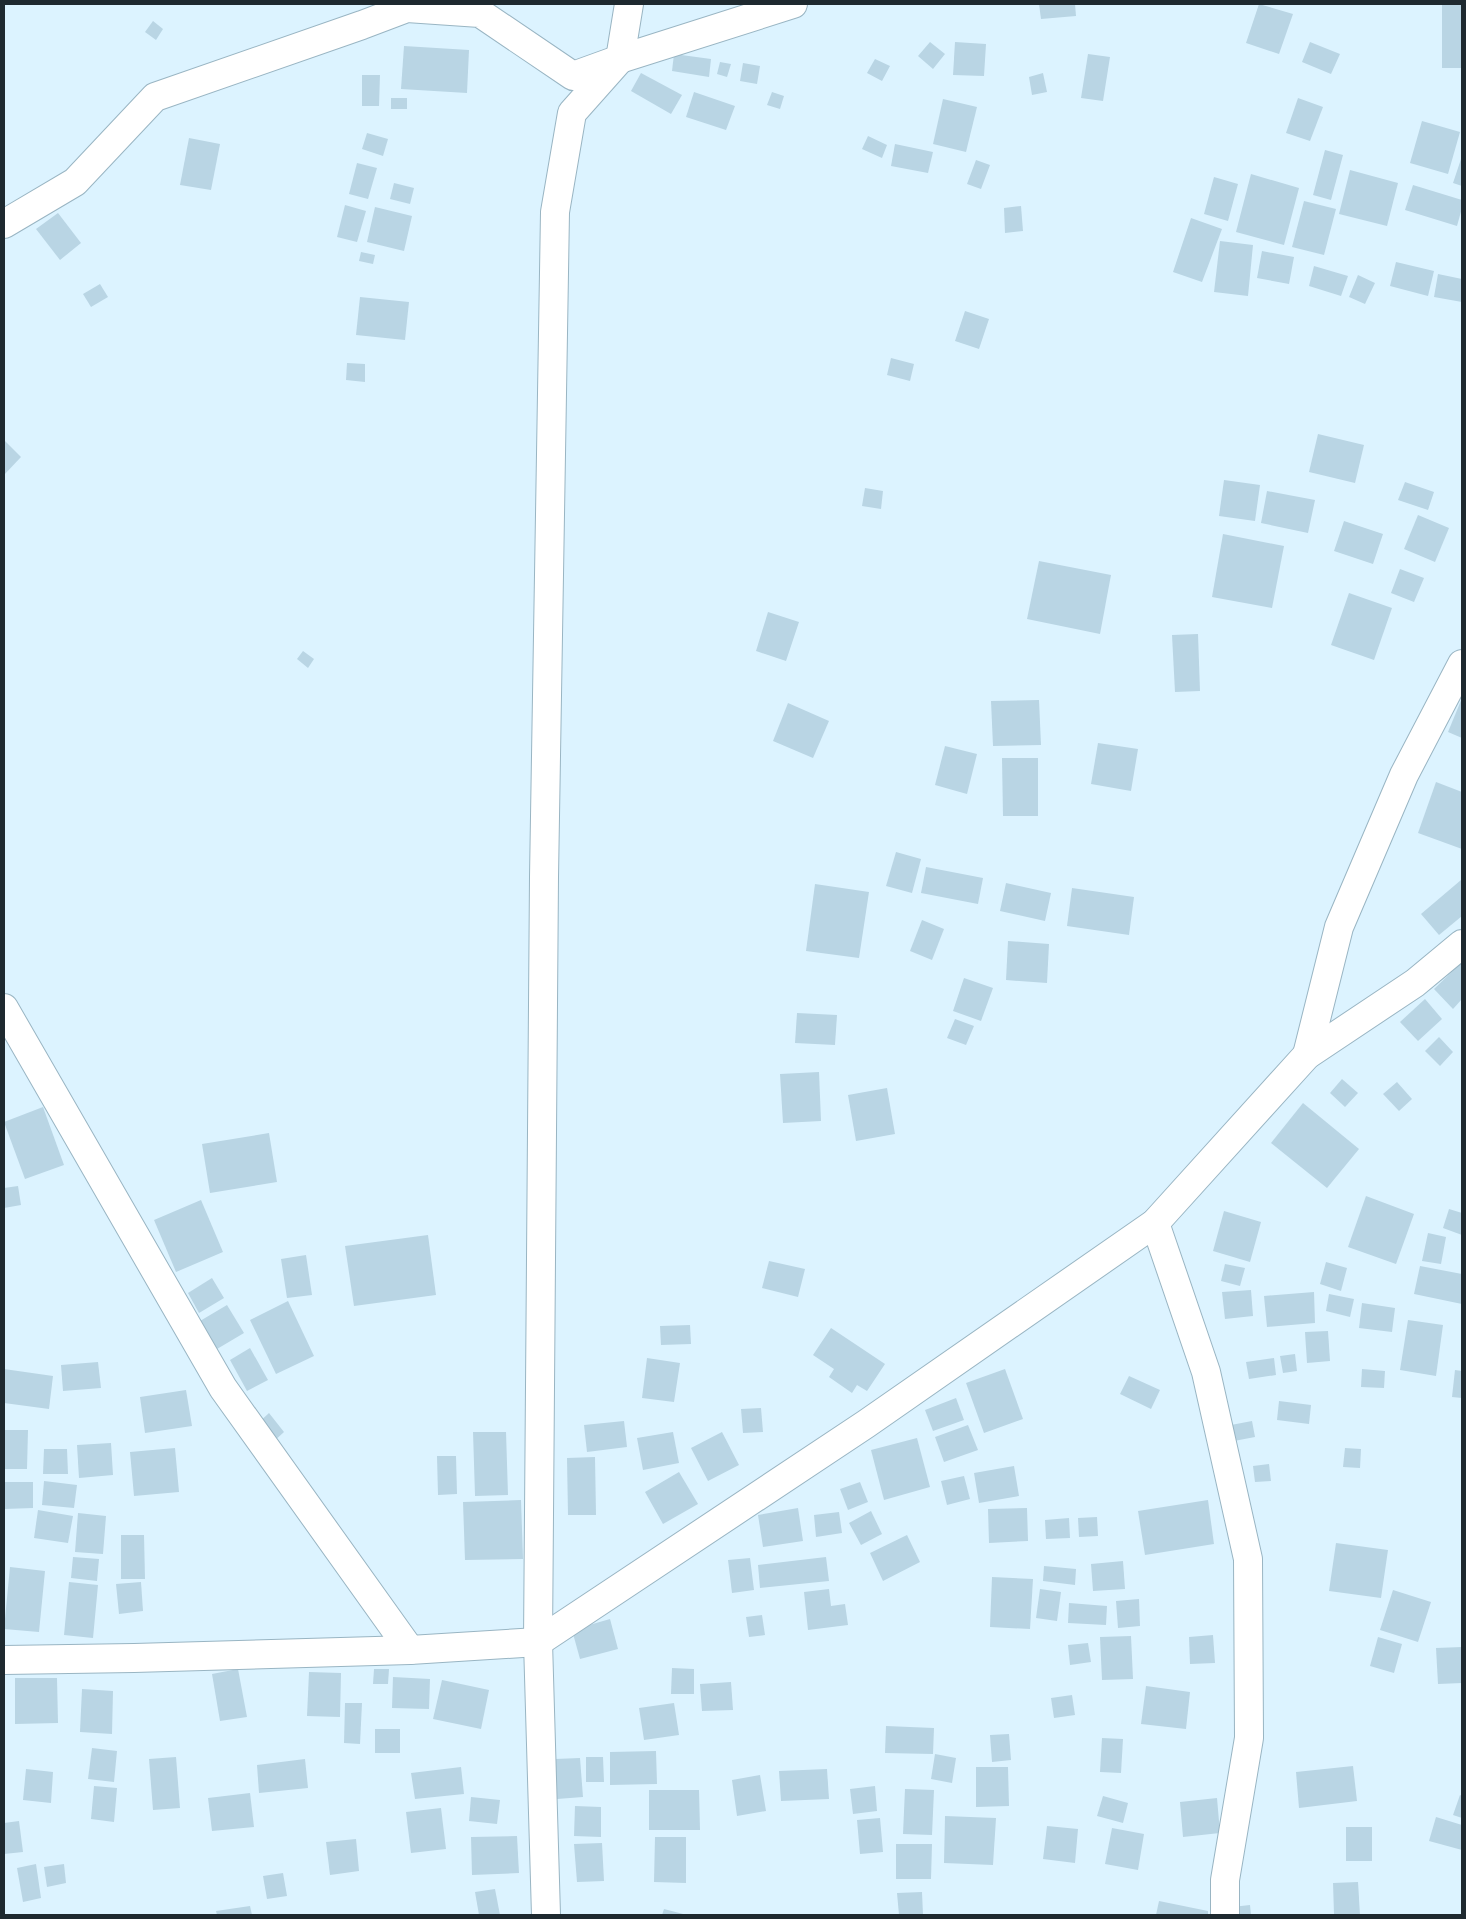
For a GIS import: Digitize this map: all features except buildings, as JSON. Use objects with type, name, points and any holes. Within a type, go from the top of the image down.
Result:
[{"type":"street","points":[[546,1915],[538,1642],[544,897],[555,212],[572,113],[620,59],[629,4]]},
{"type":"street","points":[[4,224],[75,182],[155,97],[407,8],[480,13],[573,76],[620,59],[793,4]]},
{"type":"street","points":[[1307,1055],[1339,928],[1404,775],[1462,664]]},
{"type":"street","points":[[4,1660],[410,1650],[538,1642],[866,1424],[1155,1223],[1307,1055],[1415,983],[1462,944]]},
{"type":"street","points":[[4,1008],[223,1388],[410,1650]]},
{"type":"street","points":[[1155,1223],[1206,1372],[1248,1559],[1249,1738],[1225,1880],[1225,1915]]}]
